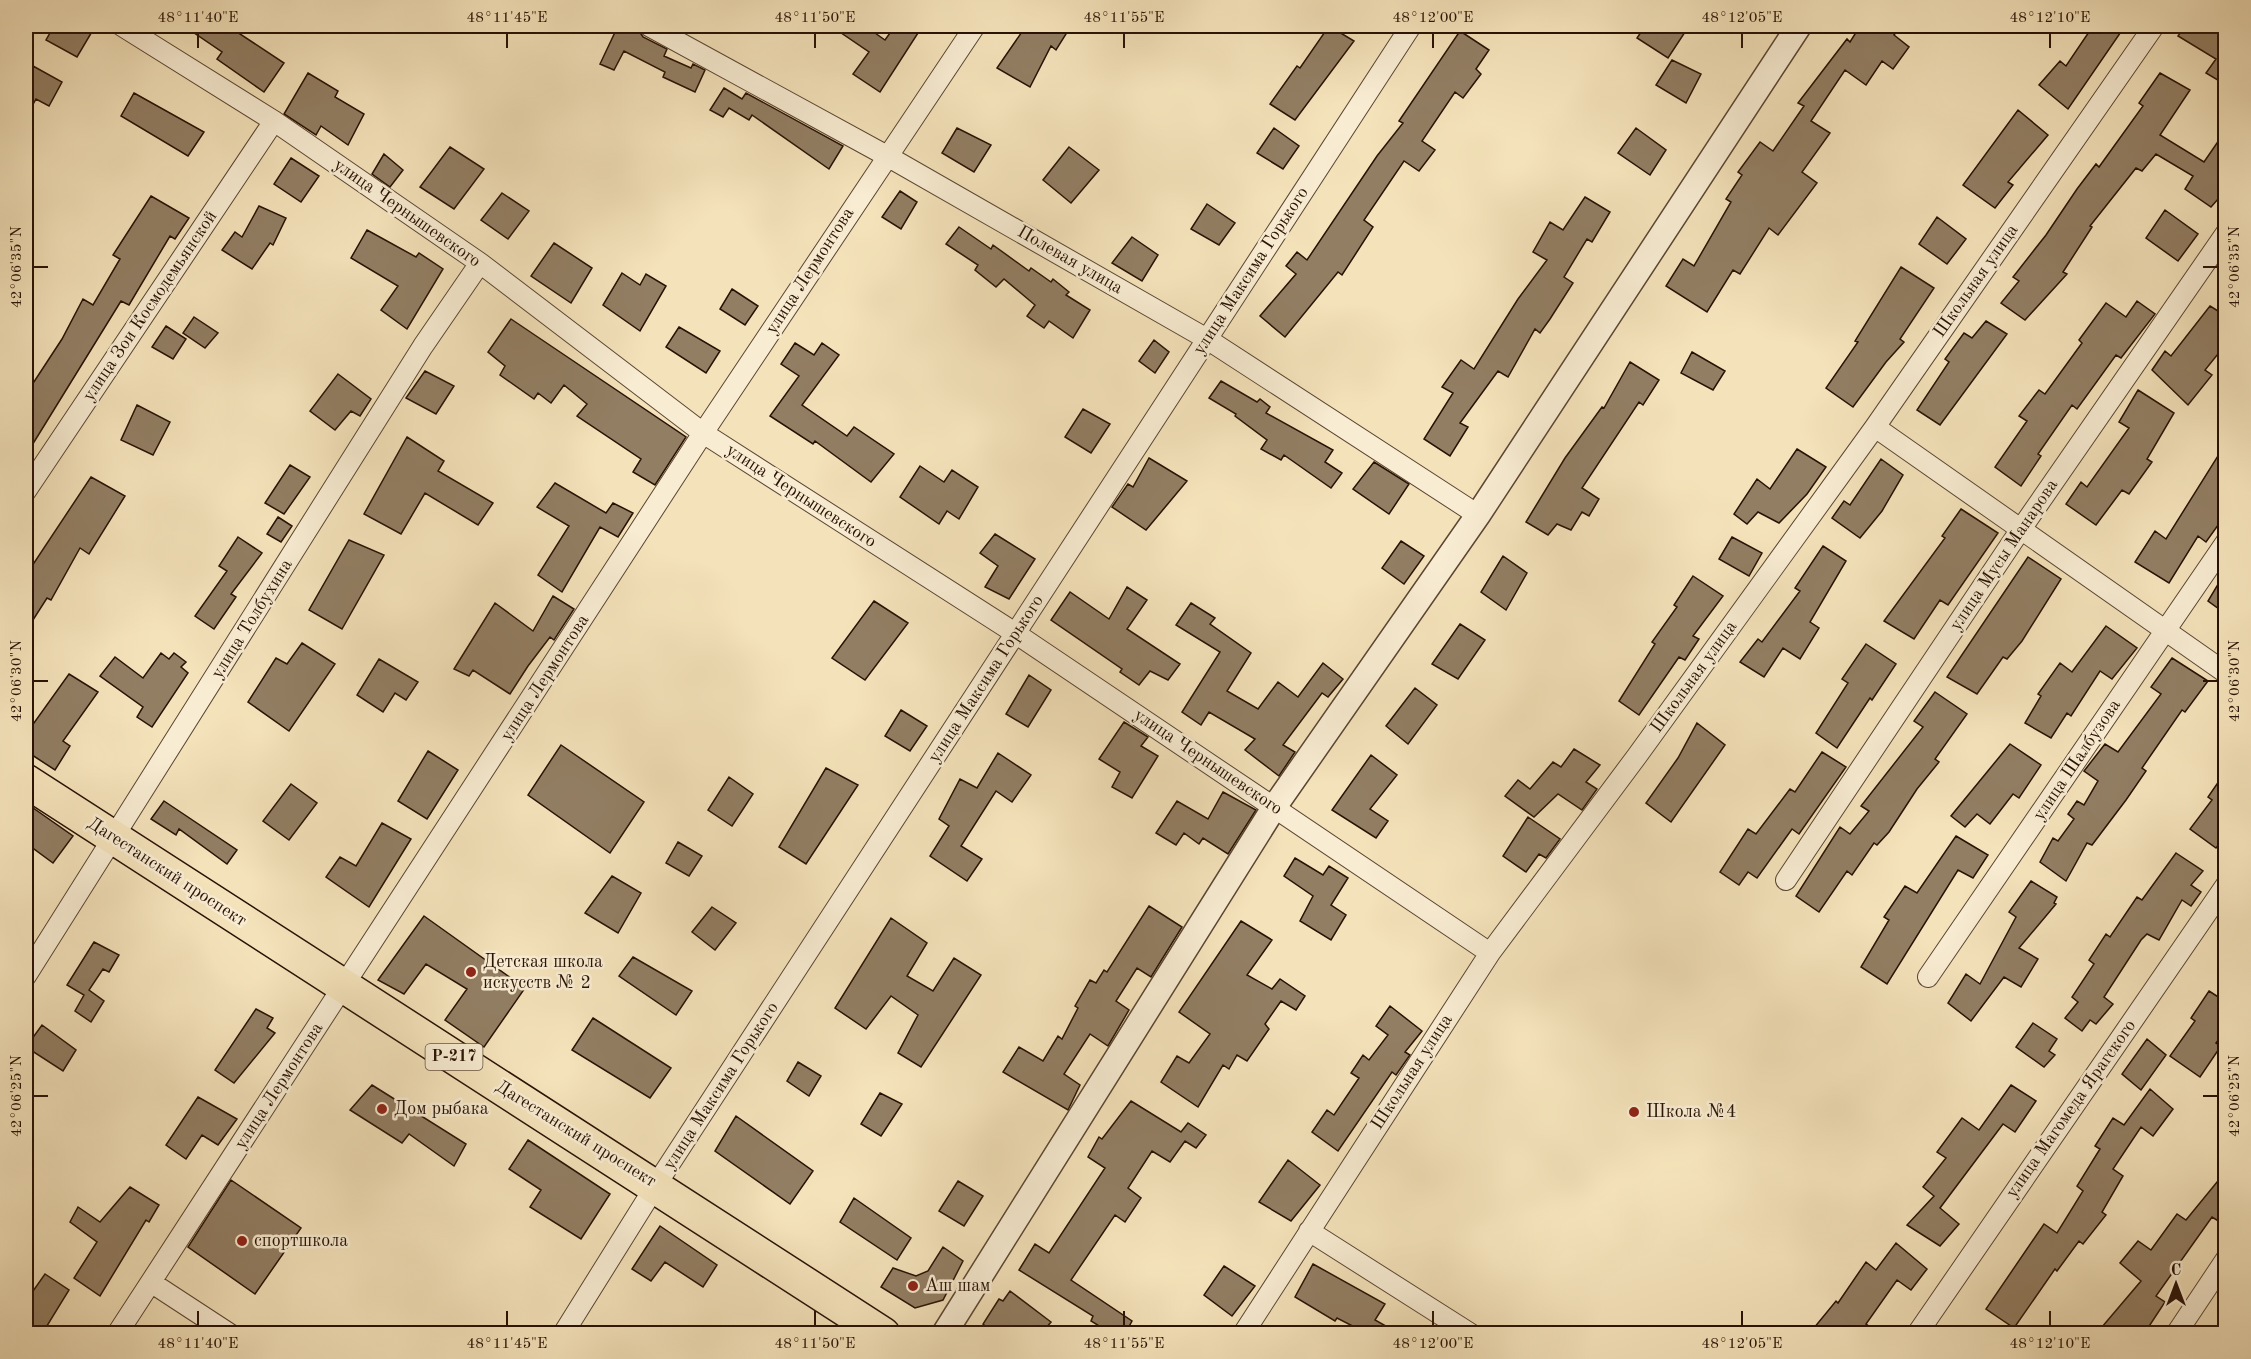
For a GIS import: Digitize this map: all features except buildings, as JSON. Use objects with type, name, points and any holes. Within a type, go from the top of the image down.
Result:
[{"type":"highway","name":"Дагестанский проспект","points":[[26,781],[656,1185],[883,1334]]},
{"type":"street","name":"улица Чернышевского","points":[[122,26],[274,121],[480,263],[703,434],[1016,633],[1490,953]]},
{"type":"street","name":"Полевая улица","points":[[649,26],[886,156],[1207,339],[1478,515]]},
{"type":"street","name":"улица Лермонтова","points":[[117,1334],[703,434],[886,156],[975,26]]},
{"type":"street","name":"улица Максима Горького","points":[[563,1334],[656,1185],[1411,26]]},
{"type":"street","points":[[944,1334],[1275,806],[1478,515],[1799,26]]},
{"type":"street","name":"Школьная улица","points":[[1243,1334],[1490,953],[1637,756],[1875,427],[2154,26]]},
{"type":"street","name":"улица Зои Космодемьянской","points":[[26,491],[274,121]]},
{"type":"street","name":"улица Мусы Манарова","points":[[1786,880],[2021,529],[2226,233]]},
{"type":"street","name":"улица Толбухина","points":[[26,976],[423,346],[480,263]]},
{"type":"street","points":[[1875,427],[2226,673]]},
{"type":"street","name":"улица Шалбузова","points":[[1928,977],[2226,542]]},
{"type":"street","name":"улица Магомеда Ярагского","points":[[1917,1334],[2226,885]]},
{"type":"street","points":[[1309,1231],[1471,1334]]},
{"type":"street","points":[[2176,1334],[2226,1259]]},
{"type":"street","points":[[152,1283],[230,1334]]},
{"type":"place","name":"Детская школа искусств № 2","points":[[471,972]]},
{"type":"place","name":"Дом рыбака","points":[[382,1109]]},
{"type":"place","name":"Школа №4","points":[[1634,1112]]},
{"type":"place","name":"спортшкола","points":[[242,1241]]},
{"type":"place","name":"Аш шам","points":[[913,1286]]}]
